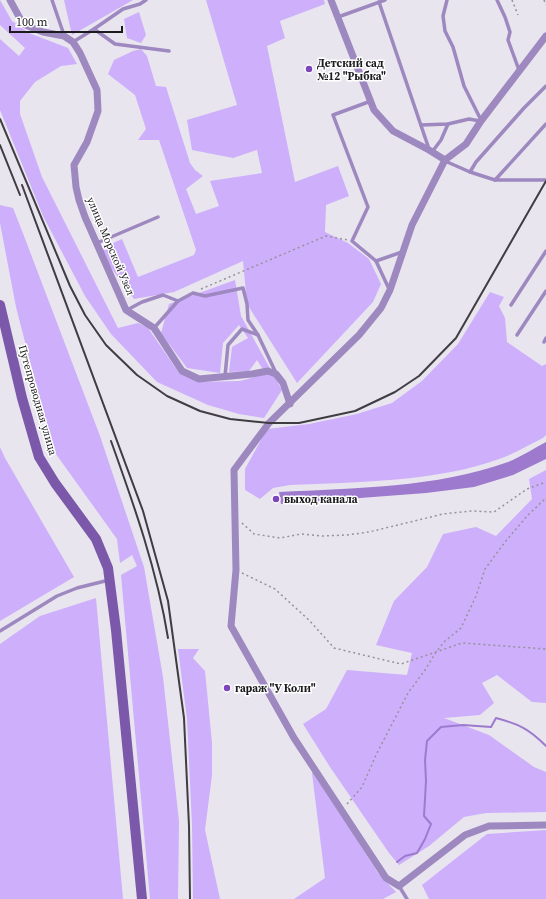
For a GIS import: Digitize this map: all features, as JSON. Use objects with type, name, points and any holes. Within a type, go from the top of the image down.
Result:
[{"type":"main road","name":"Путепроводная улица","points":[[0,305],[22,398],[39,457],[55,483],[96,539],[108,568],[116,630],[142,899]]},
{"type":"street","name":"улица Морской Узел","points":[[10,0],[23,24],[43,32],[64,36],[73,42],[80,53],[97,90],[98,111],[86,142],[74,165],[79,200],[96,243],[126,310],[154,328],[182,371],[199,379],[225,378],[268,371],[276,374]]},
{"type":"street","points":[[331,0],[374,110],[393,131],[445,160]]},
{"type":"street","points":[[546,36],[481,121],[466,144],[445,160],[412,225],[390,290],[381,308],[359,335],[269,423],[234,470],[236,570],[231,626],[294,738],[386,878],[399,886],[465,835],[489,826],[546,825]]},
{"type":"street","points":[[276,374],[283,383],[290,404]]},
{"type":"lane","points":[[52,0],[64,36]]},
{"type":"lane","points":[[73,42],[123,9],[140,4],[146,0]]},
{"type":"lane","points":[[338,17],[385,0]]},
{"type":"lane","points":[[447,0],[443,16],[445,31],[453,47],[464,86],[481,121]]},
{"type":"lane","points":[[497,0],[510,32],[508,40],[520,70]]},
{"type":"lane","points":[[379,2],[431,151],[441,140],[448,124]]},
{"type":"lane","points":[[94,29],[115,44],[169,51]]},
{"type":"lane","points":[[470,172],[476,162],[497,138],[546,86]]},
{"type":"lane","points":[[370,101],[333,115],[368,207],[352,241],[376,261],[390,290]]},
{"type":"lane","points":[[421,125],[448,124],[469,120],[481,121]]},
{"type":"lane","points":[[495,180],[546,124]]},
{"type":"lane","points":[[445,160],[470,172],[495,180],[546,180]]},
{"type":"lane","points":[[96,243],[158,217]]},
{"type":"lane","points":[[376,261],[403,251]]},
{"type":"lane","points":[[511,305],[546,251]]},
{"type":"lane","points":[[154,328],[178,301],[193,293],[205,296],[243,288],[247,304],[248,320],[258,335],[276,374]]},
{"type":"lane","points":[[517,335],[546,291]]},
{"type":"lane","points":[[126,310],[142,302],[163,295],[178,301]]},
{"type":"lane","points":[[225,378],[228,345],[242,329],[258,335]]},
{"type":"lane","points":[[0,631],[57,596],[77,588],[109,580]]},
{"type":"lane","points":[[399,886],[407,899]]},
{"type":"path","points":[[512,0],[518,15]]},
{"type":"path","points":[[544,0],[546,5]]},
{"type":"path","points":[[193,293],[326,236],[352,241]]},
{"type":"path","points":[[235,517],[254,534],[280,538],[301,534],[322,536],[347,535],[369,532],[443,514],[472,511],[494,512],[527,489],[546,482]]},
{"type":"path","points":[[341,810],[362,787],[376,755],[408,693],[436,652],[445,641],[461,628],[476,596],[485,569],[528,515],[546,498]]},
{"type":"path","points":[[236,570],[274,589],[310,621],[334,648],[401,664],[462,642],[546,650]]},
{"type":"shaded area","points":[[0,0],[12,21],[29,33],[68,48],[77,64],[61,66],[35,82],[20,101],[20,114],[42,177],[118,328],[138,323],[148,328],[179,373],[199,382],[240,381],[266,374],[257,360],[249,371],[229,372],[232,347],[248,338],[239,325],[223,343],[220,373],[187,368],[161,333],[169,304],[235,280],[241,316],[282,390],[264,418],[239,414],[208,405],[157,382],[111,334],[85,296],[43,216],[0,110],[0,39],[19,56],[25,48],[0,25]]},
{"type":"shaded area","points":[[64,0],[133,0],[72,35]]},
{"type":"shaded area","points":[[206,0],[324,0],[325,4],[280,21],[285,38],[267,46],[295,182],[338,166],[349,196],[326,205],[325,232],[348,243],[369,259],[381,284],[373,302],[297,383],[247,304],[243,261],[174,292],[134,299],[98,250],[122,239],[138,277],[194,255],[196,250],[159,140],[138,140],[146,129],[135,95],[108,74],[114,60],[133,51],[141,49],[147,56],[156,86],[166,87],[190,163],[195,170],[203,176],[186,189],[196,214],[219,206],[210,181],[262,173],[257,150],[233,158],[192,150],[187,120],[237,105]]},
{"type":"shaded area","points":[[139,12],[146,35],[141,43],[127,38],[124,19]]},
{"type":"shaded area","points":[[0,205],[13,208],[100,436],[144,567],[163,677],[179,821],[178,899],[150,899],[121,575],[137,566],[132,555],[120,563],[117,539],[53,450],[16,307],[0,223]]},
{"type":"shaded area","points":[[490,292],[504,297],[499,306],[505,318],[507,342],[542,366],[546,364],[546,435],[543,438],[516,452],[475,467],[423,477],[369,482],[290,485],[273,488],[260,499],[245,490],[245,469],[267,429],[309,424],[357,414],[392,403],[422,381],[458,344]]},
{"type":"shaded area","points":[[546,442],[546,459],[513,475],[474,487],[426,493],[281,504],[279,492],[366,488],[424,482],[481,471],[513,460]]},
{"type":"shaded area","points":[[0,447],[74,577],[0,621]]},
{"type":"shaded area","points":[[546,470],[546,703],[532,702],[497,675],[482,683],[494,703],[480,715],[444,718],[489,735],[534,767],[546,772],[546,812],[486,813],[464,817],[429,846],[399,865],[389,853],[330,767],[303,724],[326,709],[347,670],[407,675],[412,653],[376,645],[394,601],[427,567],[443,534],[476,527],[496,536],[532,499],[529,479]]},
{"type":"shaded area","points":[[96,598],[123,899],[0,899],[0,644],[40,616]]},
{"type":"shaded area","points":[[178,649],[199,649],[193,658],[205,671],[212,743],[212,775],[205,830],[220,899],[193,899],[192,825],[187,719]]},
{"type":"shaded area","points":[[314,772],[378,873],[396,892],[383,899],[294,899],[325,878],[312,773]]},
{"type":"shaded area","points":[[546,830],[546,899],[429,899],[422,885],[487,834]]},
{"type":"waterway","points":[[397,862],[405,856],[417,853],[431,824],[424,816],[426,781],[425,760],[427,741],[441,727],[463,725],[491,727],[496,718],[523,728],[534,735],[546,746]]},
{"type":"railway","points":[[0,119],[70,286],[85,315],[106,345],[137,375],[167,396],[200,411],[230,419],[269,423],[299,423],[355,411],[395,392],[419,376],[456,338],[546,181]]},
{"type":"railway","points":[[0,145],[20,195]]},
{"type":"railway","points":[[22,185],[143,511],[168,601],[184,718],[189,826],[190,899]]},
{"type":"railway","points":[[111,441],[151,563],[158,588],[168,638]]},
{"type":"place","name":"Детский сад №12 \"Рыбка\"","points":[[309,69]]},
{"type":"place","name":"выход канала","points":[[276,499]]},
{"type":"place","name":"гараж \"У Коли\"","points":[[227,688]]}]
